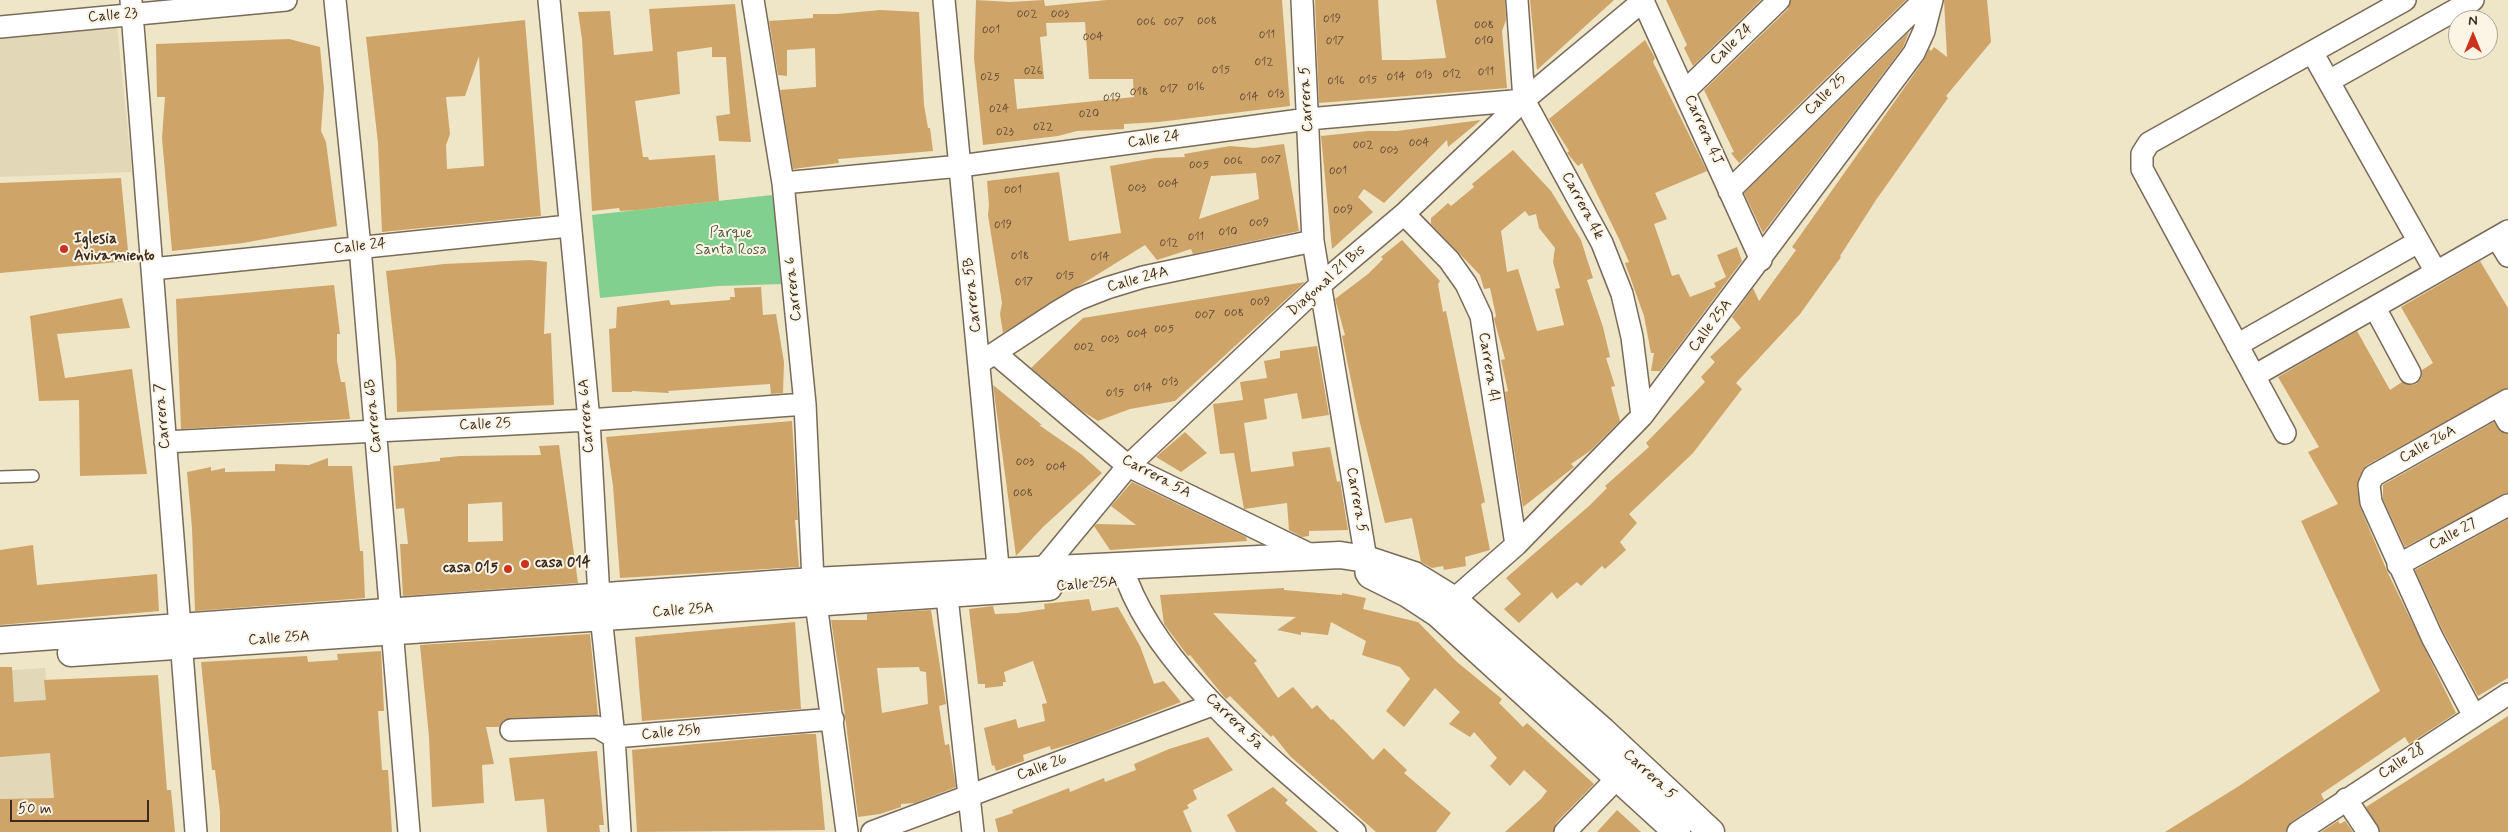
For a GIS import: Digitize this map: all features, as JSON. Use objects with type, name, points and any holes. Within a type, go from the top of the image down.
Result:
[{"type":"street","name":"Calle 23","points":[[0,27],[131,7],[286,0]]},
{"type":"street","name":"Carrera 6B","points":[[335,0],[360,247],[408,832]]},
{"type":"street","name":"Carrera 6A","points":[[549,0],[569,226],[589,420],[600,607],[614,738],[620,832]]},
{"type":"street","name":"Carrera 6","points":[[753,0],[783,183],[806,404],[814,591],[833,719],[846,832]]},
{"type":"street","name":"Carrera 5B","points":[[944,0],[960,166],[988,358],[1000,581]]},
{"type":"street","name":"Carrera 5","points":[[1302,0],[1313,241],[1366,566],[1406,593],[1446,606],[1626,769],[1711,832]]},
{"type":"street","name":"Carrera 4k","points":[[1517,0],[1524,100],[1602,243],[1622,294],[1632,337],[1642,416]]},
{"type":"street","name":"Diagonal 21 Bis","points":[[1043,578],[1128,466],[1320,286],[1404,214],[1524,100],[1644,0]]},
{"type":"street","name":"Carrera 4J","points":[[1644,0],[1761,260]]},
{"type":"street","name":"Calle 24","points":[[1686,90],[1779,0]]},
{"type":"street","name":"Calle 25","points":[[1729,191],[1924,0]]},
{"type":"street","name":"Calle 25A","points":[[1446,606],[1516,546],[1642,416],[1761,260],[1914,53],[1924,30],[1932,0]]},
{"type":"street","points":[[2284,433],[2142,169],[2142,154],[2149,143],[2405,0]]},
{"type":"street","points":[[2329,81],[2473,0]]},
{"type":"street","name":"Carrera 7","points":[[131,7],[196,832]]},
{"type":"street","points":[[2312,52],[2436,272]]},
{"type":"street","name":"Calle 24","points":[[783,183],[960,166],[1308,119],[1524,100]]},
{"type":"street","name":"Carrera 4l","points":[[1404,214],[1449,260],[1466,284],[1480,316],[1516,546]]},
{"type":"street","name":"Calle 24","points":[[152,269],[569,226]]},
{"type":"street","points":[[2254,376],[2503,235],[2508,256]]},
{"type":"street","name":"Calle 24A","points":[[988,358],[1079,299],[1108,288],[1143,277],[1313,241]]},
{"type":"street","points":[[2237,345],[2418,242]]},
{"type":"street","points":[[2374,308],[2410,373]]},
{"type":"street","name":"Carrera 5A","points":[[988,358],[1128,466],[1311,555]]},
{"type":"street","name":"Calle 25","points":[[165,442],[589,420],[806,404]]},
{"type":"street","name":"Calle 26A","points":[[2398,565],[2371,502],[2369,485],[2373,476],[2505,409]]},
{"type":"street","name":"Calle 27","points":[[2398,565],[2508,505]]},
{"type":"street","name":"Calle 25A","points":[[1125,574],[1311,555],[1366,566]]},
{"type":"street","points":[[2398,565],[2432,637],[2474,716]]},
{"type":"street","name":"Calle 25A","points":[[0,640],[180,636],[814,591],[1125,574],[1316,570],[1366,566]]},
{"type":"street","name":"Carrera 5a","points":[[1125,574],[1155,634],[1212,704],[1355,832]]},
{"type":"street","points":[[945,584],[973,832]]},
{"type":"street","name":"Calle 25A","points":[[0,658],[180,636]]},
{"type":"street","name":"Calle 28","points":[[2298,832],[2346,798],[2508,694]]},
{"type":"street","name":"Calle 26","points":[[872,832],[1212,704]]},
{"type":"street","name":"Calle 25b","points":[[614,738],[833,719]]},
{"type":"street","points":[[511,730],[597,727],[614,738]]},
{"type":"street","name":"Carrera 5","points":[[1626,769],[1677,832]]},
{"type":"street","points":[[1565,832],[1626,769]]},
{"type":"street","points":[[2346,798],[2368,832]]},
{"type":"lane","points":[[0,477],[33,476]]},
{"type":"shaded area","points":[[116,16],[132,172],[0,177],[0,31]]},
{"type":"shaded area","points":[[45,668],[60,832],[0,832],[0,671]]},
{"type":"green space","name":"Parque Santa Rosa","points":[[772,195],[784,264],[784,284],[718,286],[600,298],[592,215]]},
{"type":"building","points":[[976,0],[1010,2],[1044,0],[1045,6],[1107,0],[1282,0],[1290,106],[1159,122],[1124,124],[1124,129],[1077,131],[1058,136],[983,145],[974,58]],"holes":[[[1085,22],[1089,79],[1133,79],[1134,97],[1017,109],[1014,79],[1044,79],[1040,37],[1047,36],[1046,23]]]},
{"type":"building","points":[[1315,0],[1378,0],[1382,60],[1409,60],[1446,58],[1436,0],[1505,0],[1506,20],[1502,31],[1507,88],[1319,103]]},
{"type":"building","points":[[1530,0],[1614,0],[1537,70]]},
{"type":"building","points":[[1666,0],[1761,0],[1693,66],[1684,48],[1687,45]]},
{"type":"building","points":[[1791,0],[1906,0],[1739,163],[1731,153],[1734,152],[1704,90],[1788,9]]},
{"type":"building","points":[[1944,0],[1987,0],[1991,42],[1946,96],[1948,98],[1876,200],[1841,257],[1800,314],[1736,383],[1742,389],[1693,453],[1629,514],[1637,523],[1620,542],[1626,550],[1605,569],[1602,566],[1581,586],[1577,582],[1557,599],[1552,592],[1519,623],[1504,609],[1521,594],[1506,578],[1589,506],[1607,488],[1605,486],[1649,447],[1646,443],[1705,382],[1701,377],[1715,362],[1710,357],[1741,328],[1732,317],[1753,288],[1759,301],[1796,250],[1792,247],[1924,60],[1929,49],[1931,51],[1934,47],[1947,57]]},
{"type":"building","points":[[735,4],[751,142],[719,141],[716,116],[730,114],[726,57],[712,57],[712,47],[677,52],[680,94],[635,101],[643,157],[648,157],[649,160],[715,155],[719,201],[637,210],[620,211],[619,208],[592,211],[582,39],[578,12],[610,11],[614,55],[653,51],[649,9]]},
{"type":"building","points":[[880,10],[919,12],[924,105],[933,151],[838,159],[839,163],[793,169],[780,90],[816,87],[815,48],[787,50],[787,76],[778,75],[769,21],[813,18],[813,14]]},
{"type":"building","points":[[525,20],[541,216],[382,232],[378,143],[366,37]],"holes":[[[479,56],[484,166],[447,169],[446,145],[450,134],[446,97],[465,96]]]},
{"type":"building","points":[[1909,32],[1903,47],[1763,233],[1744,193]]},
{"type":"building","points":[[289,39],[320,47],[324,89],[321,131],[326,142],[337,226],[243,243],[172,251],[162,138],[165,97],[157,97],[156,44]]},
{"type":"building","points":[[1645,40],[1655,58],[1653,62],[1707,171],[1655,193],[1667,219],[1654,224],[1672,276],[1679,274],[1690,297],[1716,287],[1714,283],[1726,277],[1717,255],[1737,247],[1742,261],[1660,371],[1651,371],[1654,353],[1651,353],[1644,316],[1625,263],[1629,262],[1619,239],[1582,163],[1578,166],[1567,153],[1569,151],[1549,119]]},
{"type":"building","points":[[1481,120],[1448,147],[1447,140],[1384,203],[1364,189],[1358,197],[1373,212],[1332,249],[1321,136],[1368,131],[1397,131]]},
{"type":"building","points":[[1284,144],[1299,231],[1193,254],[1191,249],[1157,260],[1145,245],[1003,333],[1000,314],[1002,303],[988,215],[987,181],[1059,172],[1069,241],[1121,233],[1110,166],[1155,158],[1185,157],[1184,154],[1230,146],[1254,148]],"holes":[[[1256,173],[1259,199],[1199,219],[1211,176]]]},
{"type":"building","points":[[1513,150],[1551,191],[1581,240],[1593,278],[1587,280],[1603,327],[1610,357],[1606,358],[1615,386],[1611,387],[1620,421],[1590,451],[1571,464],[1574,467],[1523,507],[1505,392],[1508,391],[1501,360],[1505,359],[1494,319],[1496,316],[1490,288],[1484,289],[1480,275],[1431,224],[1431,218],[1448,203],[1451,206],[1474,187],[1472,184]],"holes":[[[1525,211],[1529,216],[1536,214],[1539,228],[1555,248],[1553,262],[1560,288],[1555,289],[1564,325],[1537,331],[1518,269],[1507,272],[1501,231]]]},
{"type":"building","points":[[121,178],[129,261],[0,273],[0,183]]},
{"type":"building","points":[[1402,240],[1440,281],[1438,284],[1443,312],[1446,311],[1485,502],[1481,504],[1490,550],[1465,557],[1466,566],[1444,570],[1443,566],[1432,568],[1421,562],[1412,518],[1385,523],[1359,419],[1342,336],[1345,335],[1335,299],[1368,274],[1383,259],[1381,257]]},
{"type":"building","points":[[531,260],[547,262],[544,334],[551,333],[554,405],[397,412],[396,362],[386,271],[444,264]]},
{"type":"building","points":[[2480,261],[2508,308],[2508,388],[2367,465],[2362,471],[2357,486],[2360,507],[2387,571],[2456,713],[2409,744],[2405,737],[2321,794],[2324,800],[2291,822],[2286,832],[2165,832],[2239,786],[2380,691],[2301,521],[2338,504],[2308,452],[2319,447],[2278,377],[2357,331],[2390,390],[2402,382],[2409,385],[2416,384],[2421,379],[2422,370],[2433,363],[2401,307]]},
{"type":"building","points":[[1305,282],[1175,401],[1130,409],[1098,421],[1082,411],[1031,368],[1083,318]]},
{"type":"building","points":[[334,285],[340,334],[337,334],[337,361],[341,382],[345,382],[350,419],[181,429],[176,299]]},
{"type":"building","points":[[761,287],[763,315],[776,314],[784,362],[783,393],[771,394],[770,384],[668,391],[669,393],[612,392],[609,329],[616,328],[617,307],[669,300],[671,305],[730,300],[730,297],[735,297],[734,288]]},
{"type":"building","points":[[122,298],[130,328],[57,334],[65,378],[132,369],[147,474],[80,476],[79,400],[39,401],[30,316]]},
{"type":"building","points":[[1317,346],[1329,415],[1302,419],[1297,393],[1264,399],[1267,419],[1244,423],[1251,472],[1294,466],[1292,452],[1330,447],[1337,482],[1340,481],[1348,530],[1309,531],[1309,536],[1302,537],[1289,530],[1287,503],[1244,509],[1234,453],[1220,454],[1213,404],[1243,400],[1240,382],[1267,378],[1264,361],[1280,358],[1280,351]]},
{"type":"building","points":[[993,385],[1042,425],[1039,425],[1081,454],[1102,473],[1043,527],[1016,556]]},
{"type":"building","points":[[792,421],[798,520],[795,520],[799,567],[620,578],[613,486],[606,437]]},
{"type":"building","points":[[2494,422],[2501,432],[2508,434],[2508,493],[2405,547],[2383,499],[2383,485]]},
{"type":"building","points":[[1185,432],[1207,453],[1181,472],[1156,457]]},
{"type":"building","points":[[559,445],[578,583],[403,596],[400,544],[408,544],[404,508],[396,509],[393,466],[440,461],[440,458],[460,456],[541,455],[539,446]],"holes":[[[502,502],[503,541],[468,542],[468,504]]]},
{"type":"building","points":[[328,458],[328,466],[352,466],[360,551],[363,551],[365,598],[195,611],[192,528],[187,472],[211,467],[211,471],[225,468],[225,472],[275,471],[275,464],[309,465]]},
{"type":"building","points":[[1132,482],[1246,537],[1247,541],[1110,550],[1094,526],[1097,524],[1136,525],[1111,506]]},
{"type":"building","points":[[2508,519],[2508,678],[2478,696],[2443,631],[2415,570]]},
{"type":"building","points":[[33,545],[37,585],[157,574],[159,611],[0,625],[0,550]]},
{"type":"building","points":[[1284,588],[1284,590],[1342,595],[1342,593],[1366,598],[1363,609],[1418,622],[1457,662],[1502,699],[1499,703],[1523,727],[1527,723],[1594,784],[1556,823],[1553,832],[1505,832],[1541,799],[1547,791],[1524,770],[1510,786],[1490,766],[1497,758],[1474,732],[1470,737],[1449,724],[1460,712],[1435,688],[1404,727],[1386,711],[1410,679],[1400,667],[1362,655],[1366,641],[1331,622],[1328,635],[1301,632],[1301,635],[1277,630],[1296,617],[1213,613],[1257,661],[1254,663],[1278,698],[1293,687],[1312,709],[1317,705],[1373,760],[1384,748],[1407,770],[1404,773],[1451,813],[1436,832],[1376,832],[1290,756],[1273,735],[1271,737],[1230,696],[1226,699],[1190,655],[1188,656],[1164,624],[1160,595]]},
{"type":"building","points":[[1089,599],[1092,611],[1118,607],[1140,646],[1154,684],[1164,681],[1181,702],[1078,742],[1051,750],[1050,746],[1023,755],[1024,761],[996,771],[994,765],[992,766],[984,728],[1016,719],[1018,728],[1045,721],[1042,704],[1047,703],[1033,661],[1004,672],[1006,682],[1003,682],[1003,686],[985,688],[985,684],[978,684],[969,609],[993,606],[995,614],[1017,613],[1045,609],[1044,604]]},
{"type":"building","points":[[931,610],[946,704],[939,706],[945,745],[949,744],[956,787],[915,803],[901,804],[901,807],[880,814],[858,817],[831,620],[867,620],[867,614]],"holes":[[[919,667],[920,671],[926,672],[928,704],[882,713],[877,668]]]},
{"type":"building","points":[[795,622],[801,709],[642,721],[635,637]]},
{"type":"building","points":[[590,634],[598,715],[511,718],[504,720],[499,727],[486,727],[494,764],[482,765],[484,803],[432,807],[429,737],[420,645]]},
{"type":"building","points":[[381,651],[384,711],[378,711],[382,770],[388,770],[392,832],[220,832],[220,812],[215,770],[212,770],[201,662],[307,656],[308,662],[338,660],[337,654]]},
{"type":"building","points":[[0,667],[12,667],[14,702],[46,700],[44,680],[158,675],[167,790],[171,790],[175,832],[0,832],[0,799],[54,798],[50,753],[0,757]]},
{"type":"building","points":[[2508,716],[2508,832],[2380,832],[2366,807]]},
{"type":"building","points":[[816,734],[825,830],[637,832],[632,750]]},
{"type":"building","points":[[1208,737],[1233,770],[1193,790],[1197,799],[1187,805],[1189,808],[1183,811],[1192,832],[998,832],[995,819],[1013,813],[1012,810],[1069,788],[1070,792],[1104,778],[1105,782],[1136,770],[1134,764],[1169,749]]},
{"type":"building","points":[[597,751],[604,825],[599,825],[600,832],[547,832],[544,799],[515,801],[509,758]]},
{"type":"building","points":[[1273,787],[1288,800],[1285,803],[1318,832],[1236,832],[1227,815]]},
{"type":"building","points":[[1617,810],[1641,832],[1597,832]]},
{"type":"building","points":[[2338,821],[2340,824],[2345,821],[2353,832],[2321,832]]},
{"type":"place","name":"Iglesia Avivamiento","points":[[64,249]]},
{"type":"place","name":"casa 014","points":[[525,564]]},
{"type":"place","name":"casa 015","points":[[508,569]]}]
